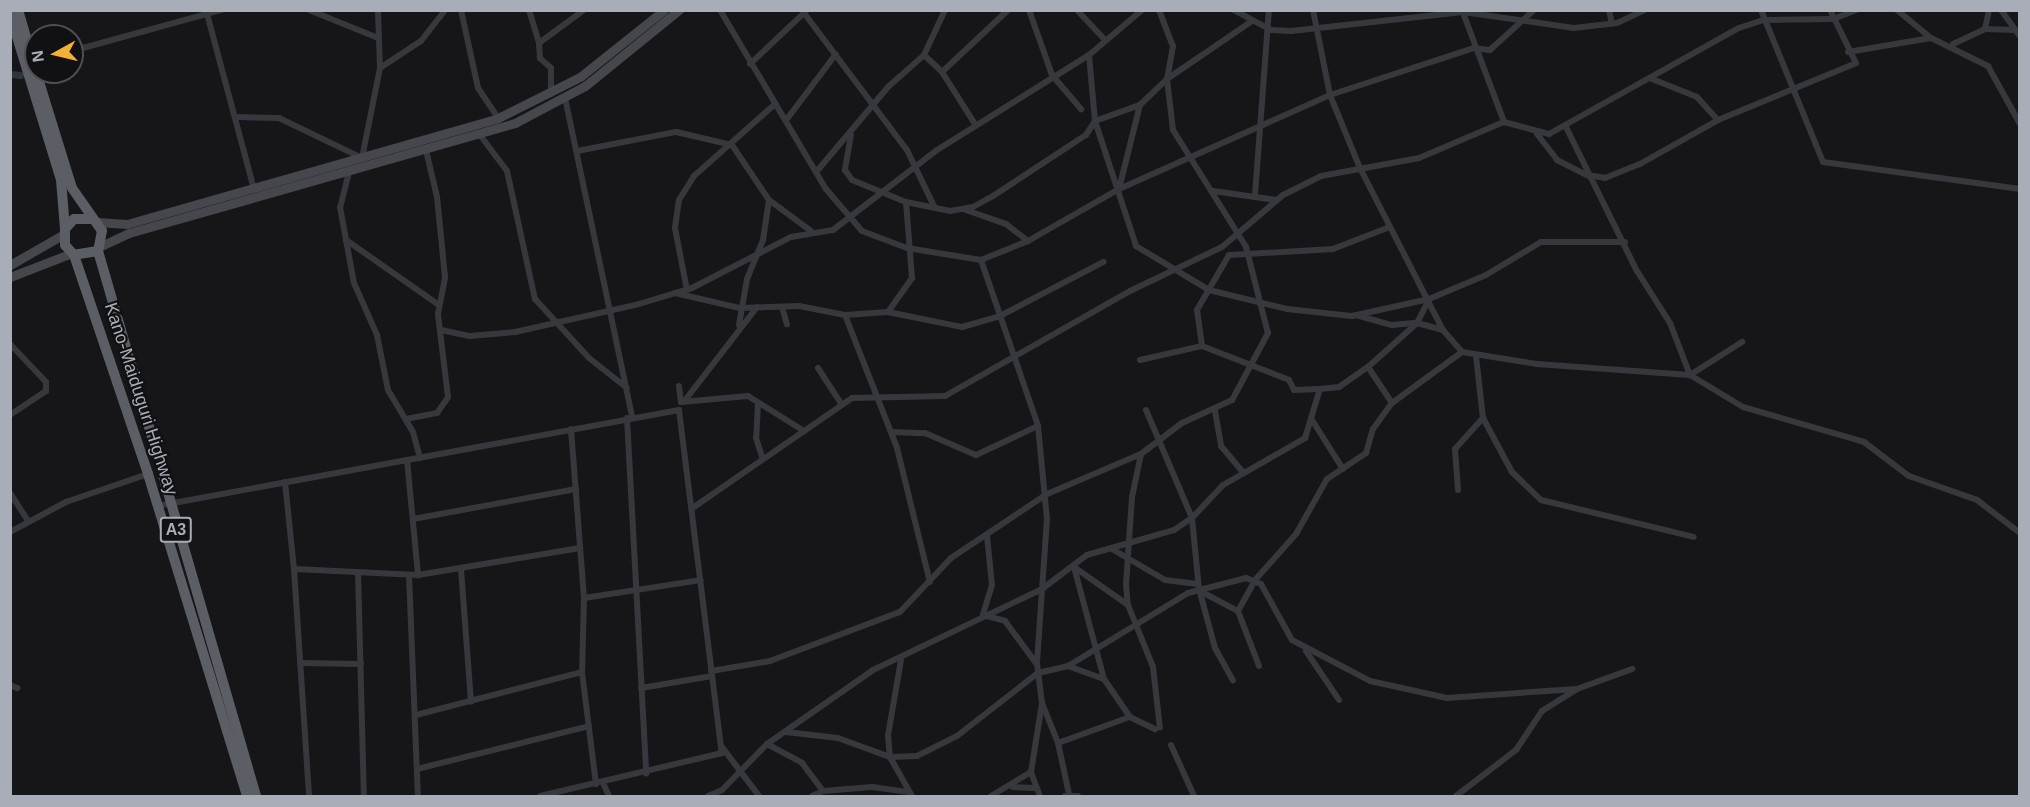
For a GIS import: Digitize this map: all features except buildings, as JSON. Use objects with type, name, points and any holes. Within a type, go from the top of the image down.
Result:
[{"type":"highway","name":"A3","points":[[18,10],[24,28]]},
{"type":"highway","name":"A3","points":[[10,14],[61,180],[64,231],[73,254]]},
{"type":"highway","name":"A3","points":[[40,84],[72,188],[95,221],[99,248]]},
{"type":"highway","points":[[64,231],[74,219],[95,221]]},
{"type":"highway","points":[[73,254],[99,248]]},
{"type":"highway","name":"Kano-Maiduguri Highway","points":[[99,248],[162,504],[247,796]]},
{"type":"highway","name":"Kano-Maiduguri Highway","points":[[73,254],[148,474],[162,504],[256,796]]},
{"type":"main road","points":[[95,221],[127,224],[498,118],[551,94],[605,61],[664,10]]},
{"type":"main road","points":[[99,248],[129,233],[480,135],[565,98],[639,47],[679,10]]},
{"type":"main road","points":[[10,265],[64,231]]},
{"type":"main road","points":[[10,277],[73,254]]},
{"type":"street","points":[[84,48],[221,10]]},
{"type":"street","points":[[309,10],[378,38]]},
{"type":"street","points":[[238,117],[279,118],[362,158],[380,68],[378,10]]},
{"type":"street","points":[[380,68],[421,41],[445,10]]},
{"type":"street","points":[[460,10],[478,88],[498,118]]},
{"type":"street","points":[[529,10],[539,43],[540,58],[551,68],[551,94]]},
{"type":"street","points":[[539,43],[584,10]]},
{"type":"street","points":[[720,10],[750,64],[850,219],[871,238],[907,248],[981,260],[1028,241],[1119,189],[1330,95],[1474,48],[1490,50],[1525,21],[1534,10]]},
{"type":"street","points":[[817,171],[851,135],[872,107],[924,55],[945,10]]},
{"type":"street","points":[[942,72],[1008,10]]},
{"type":"street","points":[[1029,10],[1052,75],[1082,109]]},
{"type":"street","points":[[1077,10],[1104,38]]},
{"type":"street","points":[[441,330],[470,336],[554,323],[610,311],[687,290],[760,250],[811,231],[833,231],[880,192],[975,124],[1052,75],[1089,55],[1104,38],[1142,10]]},
{"type":"street","points":[[641,688],[770,661],[900,612],[951,558],[1047,494],[1141,454],[1182,423],[1215,411],[1232,400],[1268,333],[1248,254],[1240,236],[1173,130],[1167,79],[1173,46],[1159,10]]},
{"type":"street","points":[[1234,10],[1264,27],[1314,30],[1462,11],[1574,28],[1612,24],[1645,10]]},
{"type":"street","points":[[1256,195],[1263,125],[1264,27],[1269,10]]},
{"type":"street","points":[[1313,10],[1314,30],[1330,95],[1360,168],[1387,228],[1429,299],[1443,330],[1462,352],[1476,356],[1690,375],[1743,407],[1864,442],[1909,476],[1977,500],[2019,533]]},
{"type":"street","points":[[1609,10],[1612,24]]},
{"type":"street","points":[[1761,10],[1791,90],[1822,162],[2019,189]]},
{"type":"street","points":[[694,507],[852,398],[945,396],[1171,271],[1240,236],[1276,200],[1321,176],[1419,158],[1504,122],[1516,122],[1537,134],[1557,160],[1587,175],[1605,178],[1718,120],[1856,63],[1848,52],[1830,10]]},
{"type":"street","points":[[1537,134],[1566,128],[1652,79],[1764,20],[1833,19],[1856,10]]},
{"type":"street","points":[[1897,10],[1931,38],[1953,44],[1988,66],[2019,124]]},
{"type":"street","points":[[1985,29],[1989,10]]},
{"type":"street","points":[[2001,10],[2017,33]]},
{"type":"street","points":[[1462,11],[1474,48],[1504,122]]},
{"type":"street","points":[[750,64],[805,12],[915,167],[934,206]]},
{"type":"street","points":[[207,14],[238,117],[254,189]]},
{"type":"street","points":[[962,209],[993,196],[1085,136],[1095,121],[1140,105],[1167,79],[1252,21]]},
{"type":"street","points":[[1953,44],[1985,29],[2017,33]]},
{"type":"street","points":[[1848,52],[1931,38]]},
{"type":"street","points":[[786,119],[836,54]]},
{"type":"street","points":[[924,55],[942,72],[975,124]]},
{"type":"street","points":[[1089,55],[1095,121],[1138,250],[1171,271],[1209,290],[1262,305],[1356,315],[1392,325],[1417,324],[1443,330]]},
{"type":"street","points":[[1652,79],[1697,98],[1718,120]]},
{"type":"street","points":[[565,98],[627,388],[646,773]]},
{"type":"street","points":[[687,290],[675,228],[679,200],[694,176],[732,145],[775,104]]},
{"type":"street","points":[[1119,189],[1140,105]]},
{"type":"street","points":[[1566,128],[1587,175],[1670,323],[1690,375]]},
{"type":"street","points":[[577,151],[676,132],[732,145],[769,200],[811,231]]},
{"type":"street","points":[[480,135],[507,171],[533,292],[554,323],[627,388]]},
{"type":"street","points":[[851,135],[847,175],[906,202],[962,209],[1006,224],[1028,241]]},
{"type":"street","points":[[406,419],[429,417],[446,403],[439,305],[444,265],[437,197],[426,150]]},
{"type":"street","points":[[349,172],[341,202],[346,240],[387,385],[406,419],[420,458]]},
{"type":"street","points":[[1213,191],[1256,195],[1276,200]]},
{"type":"street","points":[[738,325],[740,308],[760,250],[769,200]]},
{"type":"street","points":[[888,312],[912,278],[907,248],[906,202]]},
{"type":"street","points":[[1202,346],[1197,310],[1228,255],[1333,249],[1387,228]]},
{"type":"street","points":[[346,240],[439,305]]},
{"type":"street","points":[[1356,315],[1429,299],[1486,275],[1541,242],[1625,242]]},
{"type":"street","points":[[981,260],[998,317],[1038,426],[1047,494],[1038,673],[1042,703],[1058,742],[1067,796],[1078,796]]},
{"type":"street","points":[[675,293],[740,308],[782,307],[845,315],[888,312],[953,328],[998,317],[1103,262]]},
{"type":"street","points":[[1140,360],[1202,346],[1249,367],[1289,380],[1294,390],[1339,387],[1368,368],[1417,324],[1429,299]]},
{"type":"street","points":[[679,386],[681,402],[686,399],[738,325],[757,307]]},
{"type":"street","points":[[782,307],[787,324]]},
{"type":"street","points":[[845,315],[891,432],[930,582]]},
{"type":"street","points":[[1690,375],[1743,342]]},
{"type":"street","points":[[10,345],[46,382],[46,391],[10,415]]},
{"type":"street","points":[[1238,611],[1254,580],[1296,534],[1327,479],[1366,453],[1373,429],[1392,403],[1462,352]]},
{"type":"street","points":[[1476,356],[1483,418],[1512,472],[1541,500],[1694,537]]},
{"type":"street","points":[[1368,368],[1392,403]]},
{"type":"street","points":[[818,369],[842,405]]},
{"type":"street","points":[[708,796],[722,790],[741,768],[767,744],[873,670],[901,660],[983,615],[1042,590],[1087,555],[1131,544],[1191,518],[1223,485],[1295,446],[1312,420],[1320,389]]},
{"type":"street","points":[[686,399],[748,396],[758,404],[767,404],[804,431]]},
{"type":"street","points":[[758,404],[756,438],[763,459]]},
{"type":"street","points":[[162,504],[679,410],[694,507],[711,674],[722,747],[741,768],[759,796]]},
{"type":"street","points":[[1146,410],[1161,441],[1191,518],[1198,588],[1215,648],[1233,680]]},
{"type":"street","points":[[1215,411],[1221,446],[1244,473]]},
{"type":"street","points":[[1458,490],[1455,449],[1483,418]]},
{"type":"street","points":[[1312,420],[1343,469]]},
{"type":"street","points":[[891,432],[925,433],[976,455],[1038,426]]},
{"type":"street","points":[[571,429],[584,598],[582,672],[586,727],[600,783],[609,796]]},
{"type":"street","points":[[1074,567],[1104,679],[1130,717],[1157,728],[1153,667],[1128,605],[1132,497],[1141,454]]},
{"type":"street","points":[[408,460],[418,575]]},
{"type":"street","points":[[10,532],[28,521],[148,474]]},
{"type":"street","points":[[285,482],[294,569],[309,796]]},
{"type":"street","points":[[413,519],[576,489]]},
{"type":"street","points":[[10,493],[28,521]]},
{"type":"street","points":[[983,615],[992,585],[987,536]]},
{"type":"street","points":[[294,569],[418,575],[580,548]]},
{"type":"street","points":[[1112,549],[1128,561],[1165,580],[1198,588],[1238,611],[1259,666]]},
{"type":"street","points":[[1074,567],[1128,605]]},
{"type":"street","points":[[461,569],[471,702]]},
{"type":"street","points":[[358,572],[364,796]]},
{"type":"street","points":[[409,575],[418,796]]},
{"type":"street","points":[[584,598],[701,580]]},
{"type":"street","points":[[786,732],[838,738],[890,757],[936,749],[1038,673],[1068,666],[1198,588],[1254,580]]},
{"type":"street","points":[[1254,580],[1285,620],[1292,640],[1306,651],[1339,700]]},
{"type":"street","points":[[983,615],[1005,621],[1037,663]]},
{"type":"street","points":[[1306,651],[1329,657],[1370,681],[1434,697],[1577,689]]},
{"type":"street","points":[[901,660],[888,735],[890,757],[910,794]]},
{"type":"street","points":[[300,663],[361,664]]},
{"type":"street","points":[[1068,666],[1104,679]]},
{"type":"street","points":[[1456,796],[1515,750],[1542,711],[1577,689],[1632,669]]},
{"type":"street","points":[[416,715],[582,672]]},
{"type":"street","points":[[1040,796],[1033,788],[1031,772],[1042,703]]},
{"type":"street","points":[[1058,742],[1130,717]]},
{"type":"street","points":[[417,769],[586,727]]},
{"type":"street","points":[[767,744],[802,763],[823,791]]},
{"type":"street","points":[[1171,745],[1194,796]]},
{"type":"street","points":[[540,796],[717,756],[722,747]]},
{"type":"street","points":[[991,796],[1012,788],[1031,772]]},
{"type":"street","points":[[812,796],[823,791],[872,787],[910,794]]},
{"type":"street","points":[[1012,788],[1033,788]]},
{"type":"waterway","points":[[10,74],[20,75]]}]
